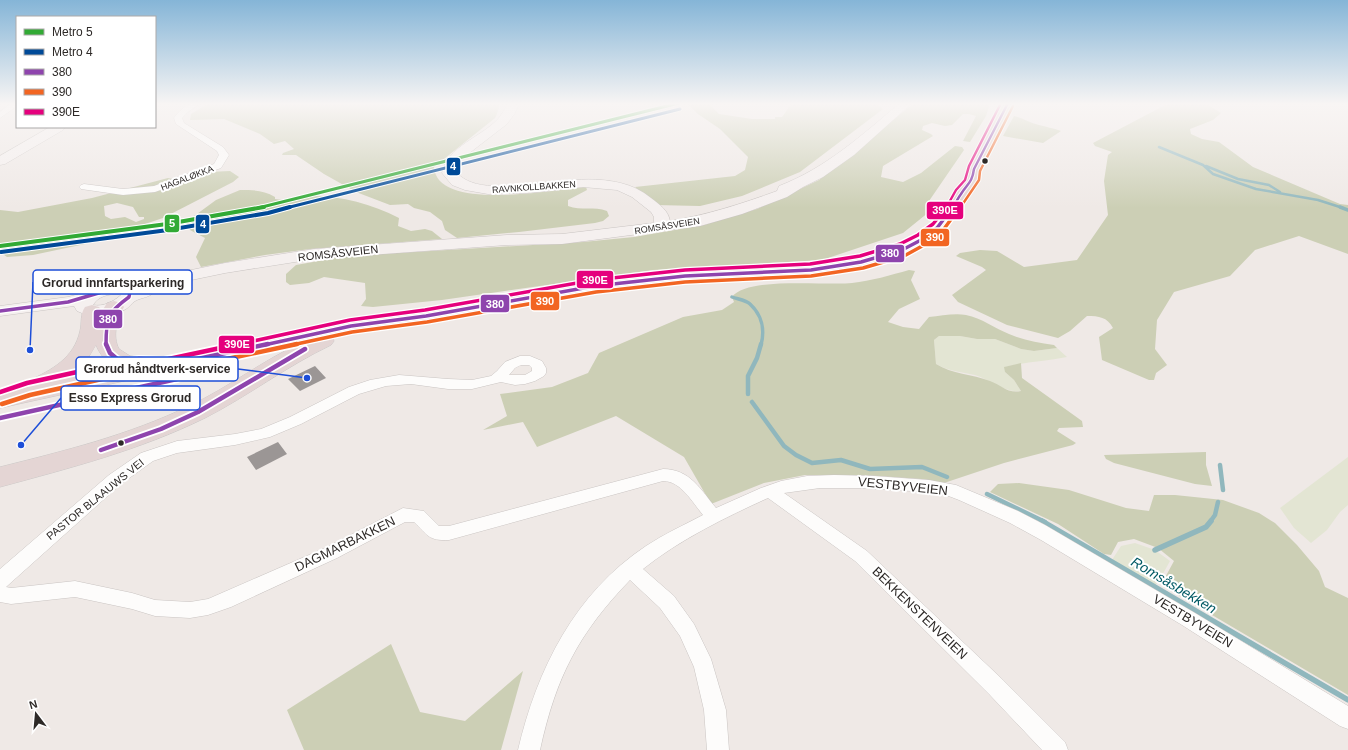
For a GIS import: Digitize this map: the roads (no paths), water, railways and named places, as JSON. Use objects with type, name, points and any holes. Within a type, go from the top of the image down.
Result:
[{"type":"highway","points":[[0,411],[327,340],[426,316],[516,298],[624,282],[703,275],[811,270],[856,264],[902,250],[929,234],[947,218],[961,193],[972,181],[974,169],[990,138]]},
{"type":"highway","points":[[123,298],[109,317],[105,338],[109,351],[113,356],[130,364],[165,366]]},
{"type":"highway","points":[[0,399],[47,381],[73,364],[80,357],[91,327],[88,305]]},
{"type":"highway","points":[[0,399],[165,366],[351,326],[426,316]]},
{"type":"highway","points":[[0,477],[101,450],[161,429],[211,405],[304,350],[327,340]]},
{"type":"street","points":[[0,161],[40,138]]},
{"type":"street","name":"HAGALØKKA","points":[[84,187],[122,192],[155,190],[218,166],[224,155],[220,149],[202,138]]},
{"type":"street","name":"RAVNKOLLBAKKEN","points":[[482,138],[451,163],[449,173],[455,181],[472,188],[497,191],[578,183],[608,184],[630,189],[638,194],[646,201],[647,209],[659,222]]},
{"type":"street","name":"ROMSÅSVEIEN","points":[[88,305],[123,298],[170,280],[225,268],[314,254],[507,240],[583,237],[659,222],[726,206],[797,185],[834,164],[865,138]]},
{"type":"street","points":[[0,311],[68,302],[88,305]]},
{"type":"street","points":[[0,318],[88,305]]},
{"type":"street","name":"PASTOR BLAAUWS VEI","points":[[0,581],[48,536],[113,482],[145,458],[162,451],[190,444],[244,438],[264,433],[285,425],[343,394],[376,383],[409,379],[447,385],[467,386],[501,377]]},
{"type":"street","name":"DAGMARBAKKEN","points":[[0,594],[11,596],[75,589],[132,601],[155,608],[190,610],[208,607],[331,553],[403,515],[418,516],[433,532],[439,534],[449,533],[663,475],[672,475],[684,481],[714,518]]},
{"type":"street","name":"VESTBYVEIEN","points":[[529,750],[532,731],[552,673],[573,634],[591,608],[630,569],[647,554],[667,541],[770,491],[792,485],[823,481],[862,481],[945,489],[964,494],[1022,520],[1178,612],[1348,718]]},
{"type":"street","name":"BEKKENSTENVEIEN","points":[[770,491],[840,539],[867,561],[996,687],[1057,750]]},
{"type":"street","points":[[630,569],[667,602],[687,630],[704,666],[716,710],[718,750]]},
{"type":"waterway","points":[[1159,147],[1203,165],[1213,174],[1256,189],[1318,200],[1341,207]]},
{"type":"waterway","points":[[1206,166],[1238,179],[1269,185],[1280,192]]},
{"type":"waterway","points":[[1341,207],[1348,210]]},
{"type":"waterway","name":"Romsåsbekken","points":[[732,297],[744,301],[754,308],[762,323],[763,334],[761,345]]},
{"type":"waterway","name":"Romsåsbekken","points":[[748,394],[748,376],[757,358],[761,344]]},
{"type":"waterway","name":"Romsåsbekken","points":[[752,402],[784,446],[796,455],[812,463],[841,460],[870,469],[922,467],[947,477]]},
{"type":"waterway","points":[[1220,465],[1223,490]]},
{"type":"waterway","name":"Romsåsbekken","points":[[987,494],[1045,522]]},
{"type":"waterway","points":[[1210,522],[1215,515],[1218,502]]},
{"type":"waterway","name":"Romsåsbekken","points":[[1042,521],[1348,700]]},
{"type":"waterway","points":[[1155,550],[1206,527],[1211,521]]},
{"type":"metro line","name":"5","points":[[0,246],[167,224],[267,207],[540,138]]},
{"type":"metro line","name":"4","points":[[1,252],[168,230],[268,213],[565,138]]},
{"type":"place","name":"Grorud innfartsparkering","points":[[30,350]]},
{"type":"place","name":"Grorud håndtverk-service","points":[[307,378]]},
{"type":"place","name":"Esso Express Grorud","points":[[21,445]]}]
